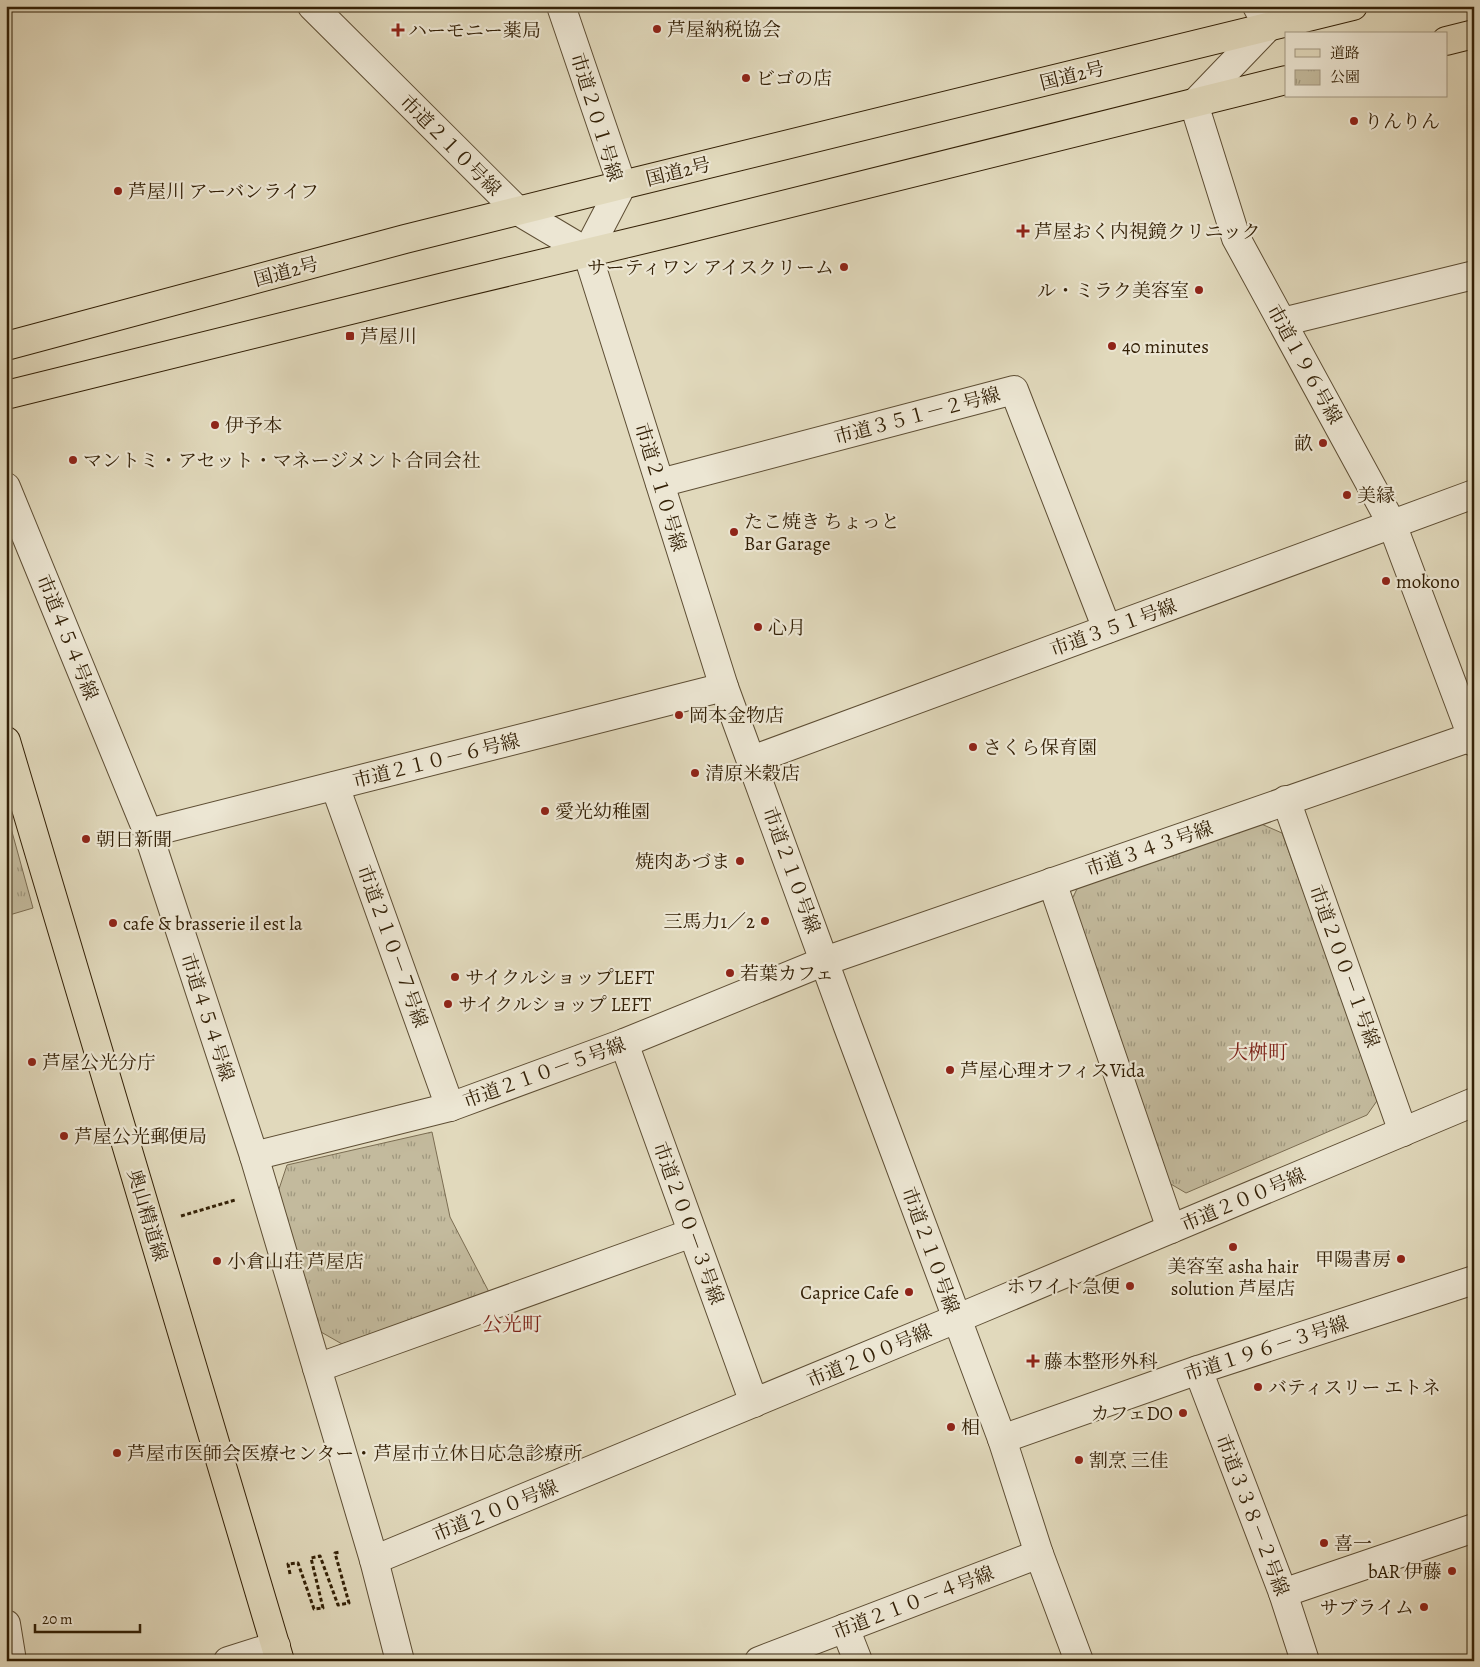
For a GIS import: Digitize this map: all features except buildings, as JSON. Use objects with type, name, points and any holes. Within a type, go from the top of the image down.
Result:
[{"type":"main road","name":"国道2号","points":[[6,346],[1262,17],[1353,6]]},
{"type":"main road","points":[[1448,40],[1474,34]]},
{"type":"main road","points":[[6,395],[1285,80]]},
{"type":"main road","name":"奥山精道線","points":[[6,740],[278,1654]]},
{"type":"street","name":"市道２１０号線","points":[[312,6],[518,211],[587,252],[724,687],[956,1319],[1002,1439],[1038,1554],[1079,1661]]},
{"type":"street","name":"市道２０１号線","points":[[568,8],[622,185],[587,252]]},
{"type":"street","points":[[1194,104],[1262,17]]},
{"type":"street","name":"市道１９６号線","points":[[1194,104],[1236,238],[1392,524],[1473,738]]},
{"type":"street","points":[[1282,322],[1474,275]]},
{"type":"street","name":"市道３５１－２号線","points":[[660,483],[1014,390],[1107,629]]},
{"type":"street","name":"市道４５４号線","points":[[6,486],[148,833],[254,1156],[374,1560],[400,1661]]},
{"type":"street","name":"市道３５１号線","points":[[752,760],[1474,494]]},
{"type":"street","name":"市道２１０－６号線","points":[[148,833],[724,687]]},
{"type":"street","name":"市道３４３号線","points":[[825,961],[1286,800],[1473,738]]},
{"type":"street","name":"市道２１０－７号線","points":[[335,786],[450,1106]]},
{"type":"street","name":"市道２００－１号線","points":[[1286,800],[1403,1132]]},
{"type":"street","points":[[1052,882],[1171,1229]]},
{"type":"street","name":"市道２１０－５号線","points":[[254,1156],[450,1106],[624,1043],[825,961]]},
{"type":"street","name":"市道２００－３号線","points":[[624,1043],[754,1403]]},
{"type":"street","name":"市道２００号線","points":[[374,1560],[1474,1102]]},
{"type":"street","points":[[317,1368],[692,1233]]},
{"type":"street","name":"市道１９６－３号線","points":[[1002,1439],[1198,1370],[1474,1280]]},
{"type":"street","name":"市道３３８－２号線","points":[[1198,1370],[1283,1593],[1305,1661]]},
{"type":"street","points":[[1283,1593],[1474,1528]]},
{"type":"street","name":"市道２１０－４号線","points":[[759,1661],[1038,1554]]},
{"type":"street","points":[[6,1624],[12,1661]]},
{"type":"street","points":[[844,1628],[858,1661]]},
{"type":"street","points":[[228,1661],[278,1654]]},
{"type":"path","points":[[150,1224],[264,1192]]},
{"type":"path","points":[[292,1583],[288,1564],[298,1563],[314,1608],[323,1608],[311,1558],[320,1556],[338,1605],[349,1603],[335,1552],[343,1551]]},
{"type":"green space","points":[[6,810],[33,908],[6,916]]},
{"type":"green space","points":[[1259,823],[1282,833],[1379,1098],[1367,1115],[1186,1193],[1164,1180],[1068,907],[1078,887]]},
{"type":"green space","points":[[432,1132],[450,1217],[490,1294],[342,1344],[321,1332],[278,1192],[287,1165]]},
{"type":"place","name":"芦屋納税協会","points":[[657,29]]},
{"type":"place","name":"ハーモニー薬局","points":[[398,30]]},
{"type":"place","name":"ビゴの店","points":[[746,78]]},
{"type":"place","name":"りんりん","points":[[1354,121]]},
{"type":"place","name":"芦屋川 アーバンライフ","points":[[118,191]]},
{"type":"place","name":"芦屋おく内視鏡クリニック","points":[[1023,231]]},
{"type":"place","name":"サーティワン アイスクリーム","points":[[844,267]]},
{"type":"place","name":"ル・ミラク美容室","points":[[1199,290]]},
{"type":"place","name":"芦屋川","points":[[350,336]]},
{"type":"place","name":"40 minutes","points":[[1112,346]]},
{"type":"place","name":"伊予本","points":[[215,425]]},
{"type":"place","name":"畝","points":[[1323,443]]},
{"type":"place","name":"マントミ・アセット・マネージメント合同会社","points":[[73,460]]},
{"type":"place","name":"美縁","points":[[1347,495]]},
{"type":"place","name":"たこ焼き ちょっと Bar Garage","points":[[734,532]]},
{"type":"place","name":"mokono","points":[[1386,581]]},
{"type":"place","name":"心月","points":[[758,627]]},
{"type":"place","name":"岡本金物店","points":[[679,715]]},
{"type":"place","name":"さくら保育園","points":[[973,747]]},
{"type":"place","name":"清原米穀店","points":[[695,773]]},
{"type":"place","name":"愛光幼稚園","points":[[545,811]]},
{"type":"place","name":"朝日新聞","points":[[86,839]]},
{"type":"place","name":"焼肉あづま","points":[[740,861]]},
{"type":"place","name":"三馬力1／2","points":[[765,921]]},
{"type":"place","name":"cafe & brasserie il est la","points":[[113,923]]},
{"type":"place","name":"若葉カフェ","points":[[730,973]]},
{"type":"place","name":"サイクルショップLEFT","points":[[455,977]]},
{"type":"place","name":"サイクルショップ LEFT","points":[[448,1004]]},
{"type":"place","name":"芦屋公光分庁","points":[[32,1062]]},
{"type":"place","name":"芦屋心理オフィスVida","points":[[950,1070]]},
{"type":"place","name":"芦屋公光郵便局","points":[[64,1136]]},
{"type":"place","name":"美容室 asha hair solution 芦屋店","points":[[1233,1247]]},
{"type":"place","name":"甲陽書房","points":[[1401,1259]]},
{"type":"place","name":"小倉山荘 芦屋店","points":[[217,1261]]},
{"type":"place","name":"ホワイト急便","points":[[1130,1286]]},
{"type":"place","name":"Caprice Cafe","points":[[909,1292]]},
{"type":"place","name":"藤本整形外科","points":[[1033,1361]]},
{"type":"place","name":"バティスリー エトネ","points":[[1258,1387]]},
{"type":"place","name":"カフェDO","points":[[1183,1413]]},
{"type":"place","name":"相","points":[[951,1427]]},
{"type":"place","name":"芦屋市医師会医療センター・芦屋市立休日応急診療所","points":[[117,1453]]},
{"type":"place","name":"割烹 三佳","points":[[1079,1460]]},
{"type":"place","name":"喜一","points":[[1324,1543]]},
{"type":"place","name":"bAR 伊藤","points":[[1452,1571]]},
{"type":"place","name":"サブライム","points":[[1424,1607]]},
{"type":"district","name":"大桝町","points":[[1258,1052]]},
{"type":"district","name":"公光町","points":[[512,1324]]}]
